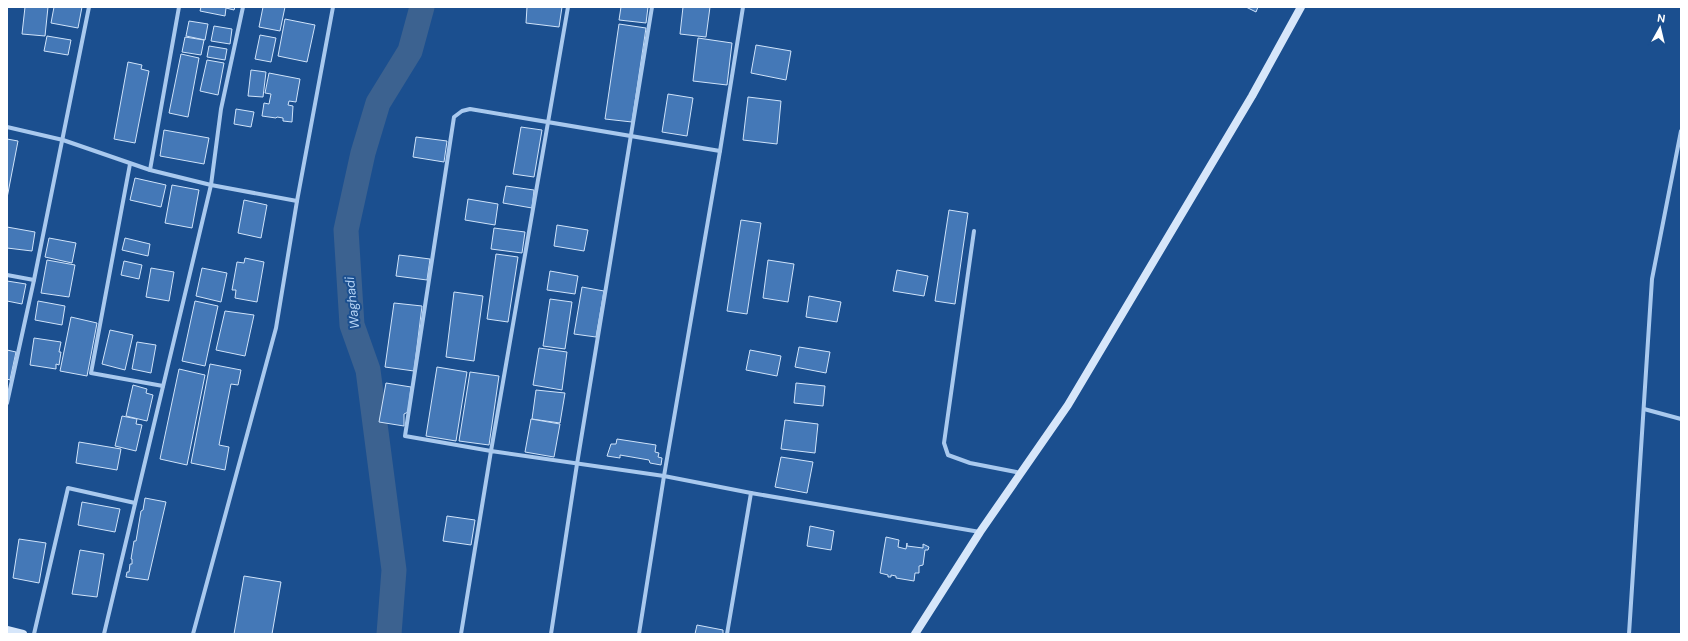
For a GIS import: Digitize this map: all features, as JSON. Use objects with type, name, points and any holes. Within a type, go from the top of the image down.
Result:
[{"type":"street","points":[[7,403],[63,140],[89,7]]},
{"type":"street","points":[[150,170],[179,7]]},
{"type":"street","points":[[104,634],[211,185],[221,109],[243,7]]},
{"type":"street","points":[[193,634],[276,328],[297,201],[333,7]]},
{"type":"street","points":[[461,634],[491,450],[568,7]]},
{"type":"street","points":[[551,634],[577,464],[632,137],[652,7]]},
{"type":"street","points":[[640,634],[664,476],[720,151],[743,7]]},
{"type":"street","points":[[915,634],[980,532],[1072,398],[1252,96],[1301,7]]},
{"type":"street","points":[[720,151],[470,109],[462,111],[454,117],[405,436],[577,464],[664,476],[752,493],[980,532]]},
{"type":"street","points":[[7,127],[63,140],[150,170],[211,185],[297,201]]},
{"type":"street","points":[[1629,634],[1652,279],[1681,131]]},
{"type":"street","points":[[130,164],[91,373],[163,386]]},
{"type":"street","points":[[974,231],[944,443],[948,455],[970,463],[1021,473]]},
{"type":"street","points":[[7,275],[34,280]]},
{"type":"street","points":[[1644,409],[1681,419]]},
{"type":"street","points":[[34,634],[68,488],[135,503]]},
{"type":"street","points":[[727,634],[752,493]]},
{"type":"street","points":[[7,630],[24,634]]},
{"type":"building","points":[[25,7],[48,7],[45,36],[22,34]]},
{"type":"building","points":[[54,7],[82,7],[78,28],[51,23]]},
{"type":"building","points":[[201,7],[235,7],[234,10],[226,8],[225,16],[200,11]]},
{"type":"building","points":[[263,7],[285,7],[280,31],[259,27]]},
{"type":"building","points":[[527,7],[562,7],[559,27],[526,23]]},
{"type":"building","points":[[621,7],[648,7],[646,23],[619,20]]},
{"type":"building","points":[[683,7],[710,7],[706,37],[680,34]]},
{"type":"building","points":[[1246,7],[1258,7],[1256,12]]},
{"type":"building","points":[[285,19],[315,25],[307,62],[278,56]]},
{"type":"building","points":[[189,21],[208,24],[205,40],[186,36]]},
{"type":"building","points":[[619,24],[646,28],[632,122],[605,119]]},
{"type":"building","points":[[214,26],[232,29],[230,44],[211,41]]},
{"type":"building","points":[[260,35],[276,38],[271,62],[255,59]]},
{"type":"building","points":[[47,36],[71,40],[68,55],[44,51]]},
{"type":"building","points":[[185,37],[204,40],[201,55],[182,52]]},
{"type":"building","points":[[698,38],[732,43],[727,85],[693,81]]},
{"type":"building","points":[[756,45],[791,51],[786,80],[751,73]]},
{"type":"building","points":[[209,46],[227,49],[225,60],[207,57]]},
{"type":"building","points":[[181,54],[199,58],[188,117],[169,113]]},
{"type":"building","points":[[207,60],[224,63],[218,95],[200,91]]},
{"type":"building","points":[[128,62],[142,65],[141,69],[149,71],[135,143],[114,139]]},
{"type":"building","points":[[251,70],[266,72],[263,97],[248,96]]},
{"type":"building","points":[[269,73],[300,79],[296,102],[289,101],[288,105],[293,106],[292,122],[283,121],[283,118],[262,116],[264,103],[269,104],[271,94],[265,93]]},
{"type":"building","points":[[668,94],[693,98],[687,136],[662,132]]},
{"type":"building","points":[[748,97],[781,101],[777,144],[743,140]]},
{"type":"building","points":[[236,109],[254,112],[251,127],[234,124]]},
{"type":"building","points":[[521,127],[542,130],[534,177],[513,174]]},
{"type":"building","points":[[164,130],[209,138],[204,164],[160,156]]},
{"type":"building","points":[[416,137],[447,141],[444,162],[413,157]]},
{"type":"building","points":[[7,139],[18,141],[7,198]]},
{"type":"building","points":[[135,178],[166,185],[161,207],[130,200]]},
{"type":"building","points":[[172,185],[199,190],[192,228],[165,223]]},
{"type":"building","points":[[506,186],[534,190],[532,208],[503,203]]},
{"type":"building","points":[[468,199],[498,204],[495,225],[465,220]]},
{"type":"building","points":[[244,200],[267,205],[261,238],[238,233]]},
{"type":"building","points":[[949,210],[968,213],[955,304],[935,301]]},
{"type":"building","points":[[741,220],[761,223],[747,314],[727,311]]},
{"type":"building","points":[[557,225],[588,230],[584,251],[554,246]]},
{"type":"building","points":[[7,227],[35,232],[32,251],[7,248]]},
{"type":"building","points":[[494,228],[525,232],[522,253],[491,249]]},
{"type":"building","points":[[49,238],[76,243],[72,263],[45,257]]},
{"type":"building","points":[[125,238],[150,244],[148,256],[122,250]]},
{"type":"building","points":[[496,254],[518,257],[508,322],[487,319]]},
{"type":"building","points":[[399,255],[430,259],[427,280],[396,276]]},
{"type":"building","points":[[245,258],[264,262],[257,302],[235,298],[236,290],[232,290],[237,262],[244,263]]},
{"type":"building","points":[[47,260],[75,265],[69,297],[41,293]]},
{"type":"building","points":[[768,260],[794,264],[788,302],[763,298]]},
{"type":"building","points":[[124,261],[142,265],[139,279],[121,275]]},
{"type":"building","points":[[151,268],[174,272],[169,301],[146,297]]},
{"type":"building","points":[[202,268],[227,273],[221,302],[196,296]]},
{"type":"building","points":[[897,270],[928,276],[924,296],[893,291]]},
{"type":"building","points":[[550,271],[578,276],[575,294],[547,290]]},
{"type":"building","points":[[7,281],[26,284],[22,304],[7,301]]},
{"type":"building","points":[[582,287],[604,291],[596,337],[574,334]]},
{"type":"building","points":[[454,292],[483,296],[474,361],[446,357]]},
{"type":"building","points":[[809,296],[841,302],[837,322],[806,317]]},
{"type":"building","points":[[550,299],[572,302],[565,349],[543,346]]},
{"type":"building","points":[[38,301],[65,306],[62,325],[35,320]]},
{"type":"building","points":[[195,301],[218,306],[205,366],[182,361]]},
{"type":"building","points":[[394,303],[422,306],[414,371],[385,367]]},
{"type":"building","points":[[225,311],[254,315],[245,356],[216,350]]},
{"type":"building","points":[[71,317],[97,323],[87,376],[60,371]]},
{"type":"building","points":[[110,330],[133,335],[125,370],[102,364]]},
{"type":"building","points":[[34,338],[61,342],[59,365],[56,364],[56,369],[30,365]]},
{"type":"building","points":[[137,342],[156,345],[151,373],[132,369]]},
{"type":"building","points":[[799,347],[830,352],[826,373],[795,367]]},
{"type":"building","points":[[539,348],[567,352],[562,390],[533,385]]},
{"type":"building","points":[[7,350],[16,352],[10,380],[7,379]]},
{"type":"building","points":[[750,350],[781,356],[777,376],[746,370]]},
{"type":"building","points":[[210,364],[241,370],[238,385],[231,384],[219,445],[229,447],[225,470],[191,463]]},
{"type":"building","points":[[437,367],[467,372],[456,441],[426,436]]},
{"type":"building","points":[[179,369],[205,375],[187,465],[160,459]]},
{"type":"building","points":[[470,372],[499,376],[489,445],[459,441]]},
{"type":"building","points":[[386,383],[411,387],[408,412],[404,414],[404,426],[379,422]]},
{"type":"building","points":[[796,383],[825,386],[823,406],[794,403]]},
{"type":"building","points":[[133,385],[147,389],[146,393],[153,395],[147,421],[126,416]]},
{"type":"building","points":[[536,390],[565,393],[560,423],[532,419]]},
{"type":"building","points":[[122,416],[137,419],[136,424],[142,425],[136,451],[115,446]]},
{"type":"building","points":[[531,419],[560,424],[554,457],[525,452]]},
{"type":"building","points":[[785,420],[818,424],[815,453],[781,449]]},
{"type":"building","points":[[617,439],[656,445],[655,452],[659,453],[658,457],[662,458],[661,465],[650,463],[649,460],[620,455],[620,458],[607,456],[611,444],[616,444]]},
{"type":"building","points":[[79,442],[121,449],[117,470],[76,463]]},
{"type":"building","points":[[781,457],[813,462],[807,493],[775,487]]},
{"type":"building","points":[[145,498],[166,502],[148,580],[126,577],[127,572],[129,572],[130,564],[132,564],[131,559],[134,541],[136,541],[141,511],[143,510]]},
{"type":"building","points":[[82,502],[120,509],[115,532],[78,525]]},
{"type":"building","points":[[447,516],[475,520],[471,545],[443,541]]},
{"type":"building","points":[[810,526],[834,531],[831,550],[807,546]]},
{"type":"building","points":[[886,537],[899,540],[898,547],[906,549],[907,543],[907,546],[923,548],[923,544],[929,547],[928,550],[925,550],[923,565],[919,566],[919,573],[915,573],[914,581],[896,578],[896,576],[891,575],[891,577],[888,577],[888,575],[880,573]]},
{"type":"building","points":[[19,539],[46,543],[39,583],[13,578]]},
{"type":"building","points":[[80,550],[104,554],[97,597],[72,594]]},
{"type":"building","points":[[244,576],[281,582],[272,634],[234,634]]},
{"type":"building","points":[[697,625],[723,630],[723,634],[695,634]]},
{"type":"waterway","name":"Waghadi","points":[[389,634],[394,570],[368,370],[352,325],[346,230],[363,153],[378,103],[410,51],[422,7]]}]
